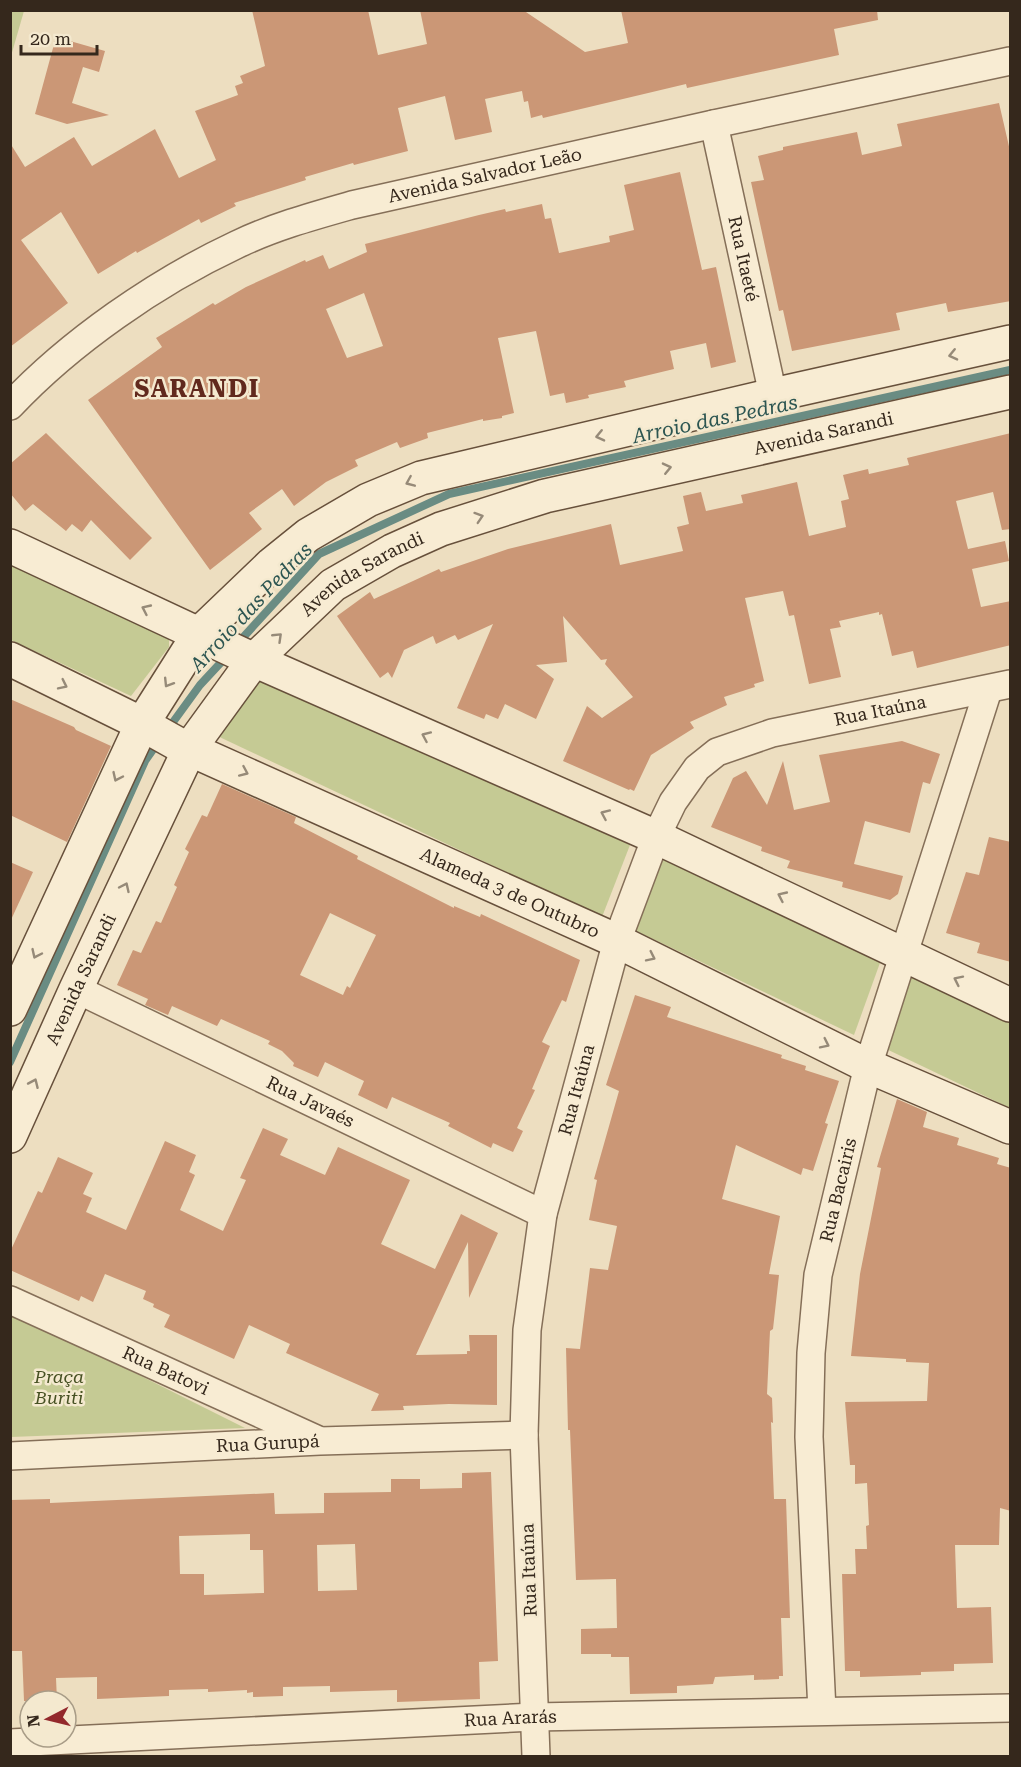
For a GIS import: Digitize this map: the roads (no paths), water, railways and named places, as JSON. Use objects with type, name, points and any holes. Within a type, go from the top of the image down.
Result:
[{"type":"street","name":"Avenida Salvador Leão","points":[[10,406],[23,392],[94,332],[163,284],[237,244],[304,219],[352,205],[714,124],[1011,61]]},
{"type":"street","name":"Rua Itaeté","points":[[714,124],[773,395]]},
{"type":"street","name":"Avenida Sarandi","points":[[10,1136],[76,989],[164,736],[205,637],[272,564],[308,535],[368,500],[421,478],[773,395],[1011,342]]},
{"type":"street","name":"Avenida Sarandi","points":[[10,1009],[164,736],[333,585],[392,551],[441,529],[545,496],[1011,392]]},
{"type":"street","points":[[10,546],[249,658],[656,837],[1011,1005]]},
{"type":"street","name":"Alameda 3 de Outubro","points":[[10,659],[164,736],[617,941],[868,1066],[1011,1127]]},
{"type":"street","name":"Rua Itaúna","points":[[536,1756],[524,1436],[527,1330],[543,1214],[617,941],[656,837],[673,802],[697,768],[717,752],[772,733],[999,687]]},
{"type":"street","name":"Rua Bacairis","points":[[822,1711],[809,1437],[811,1353],[818,1275],[868,1066],[902,953],[999,687]]},
{"type":"street","name":"Rua Javaés","points":[[76,989],[543,1214]]},
{"type":"street","name":"Rua Batovi","points":[[10,1300],[320,1441]]},
{"type":"street","name":"Rua Gurupá","points":[[10,1456],[320,1441],[524,1436]]},
{"type":"street","name":"Rua Ararás","points":[[78,1744],[534,1717],[1011,1708]]},
{"type":"waterway","name":"Arroio das Pedras","points":[[238,643],[319,554],[449,494],[1010,370]]},
{"type":"waterway","name":"Arroio das Pedras","points":[[168,729],[200,685],[226,657]]},
{"type":"waterway","name":"Arroio das Pedras","points":[[10,1062],[145,761],[159,741]]},
{"type":"district","name":"SARANDI","points":[[197,389]]},
{"type":"park label","name":"Praça Buriti","points":[[59,1387]]}]
